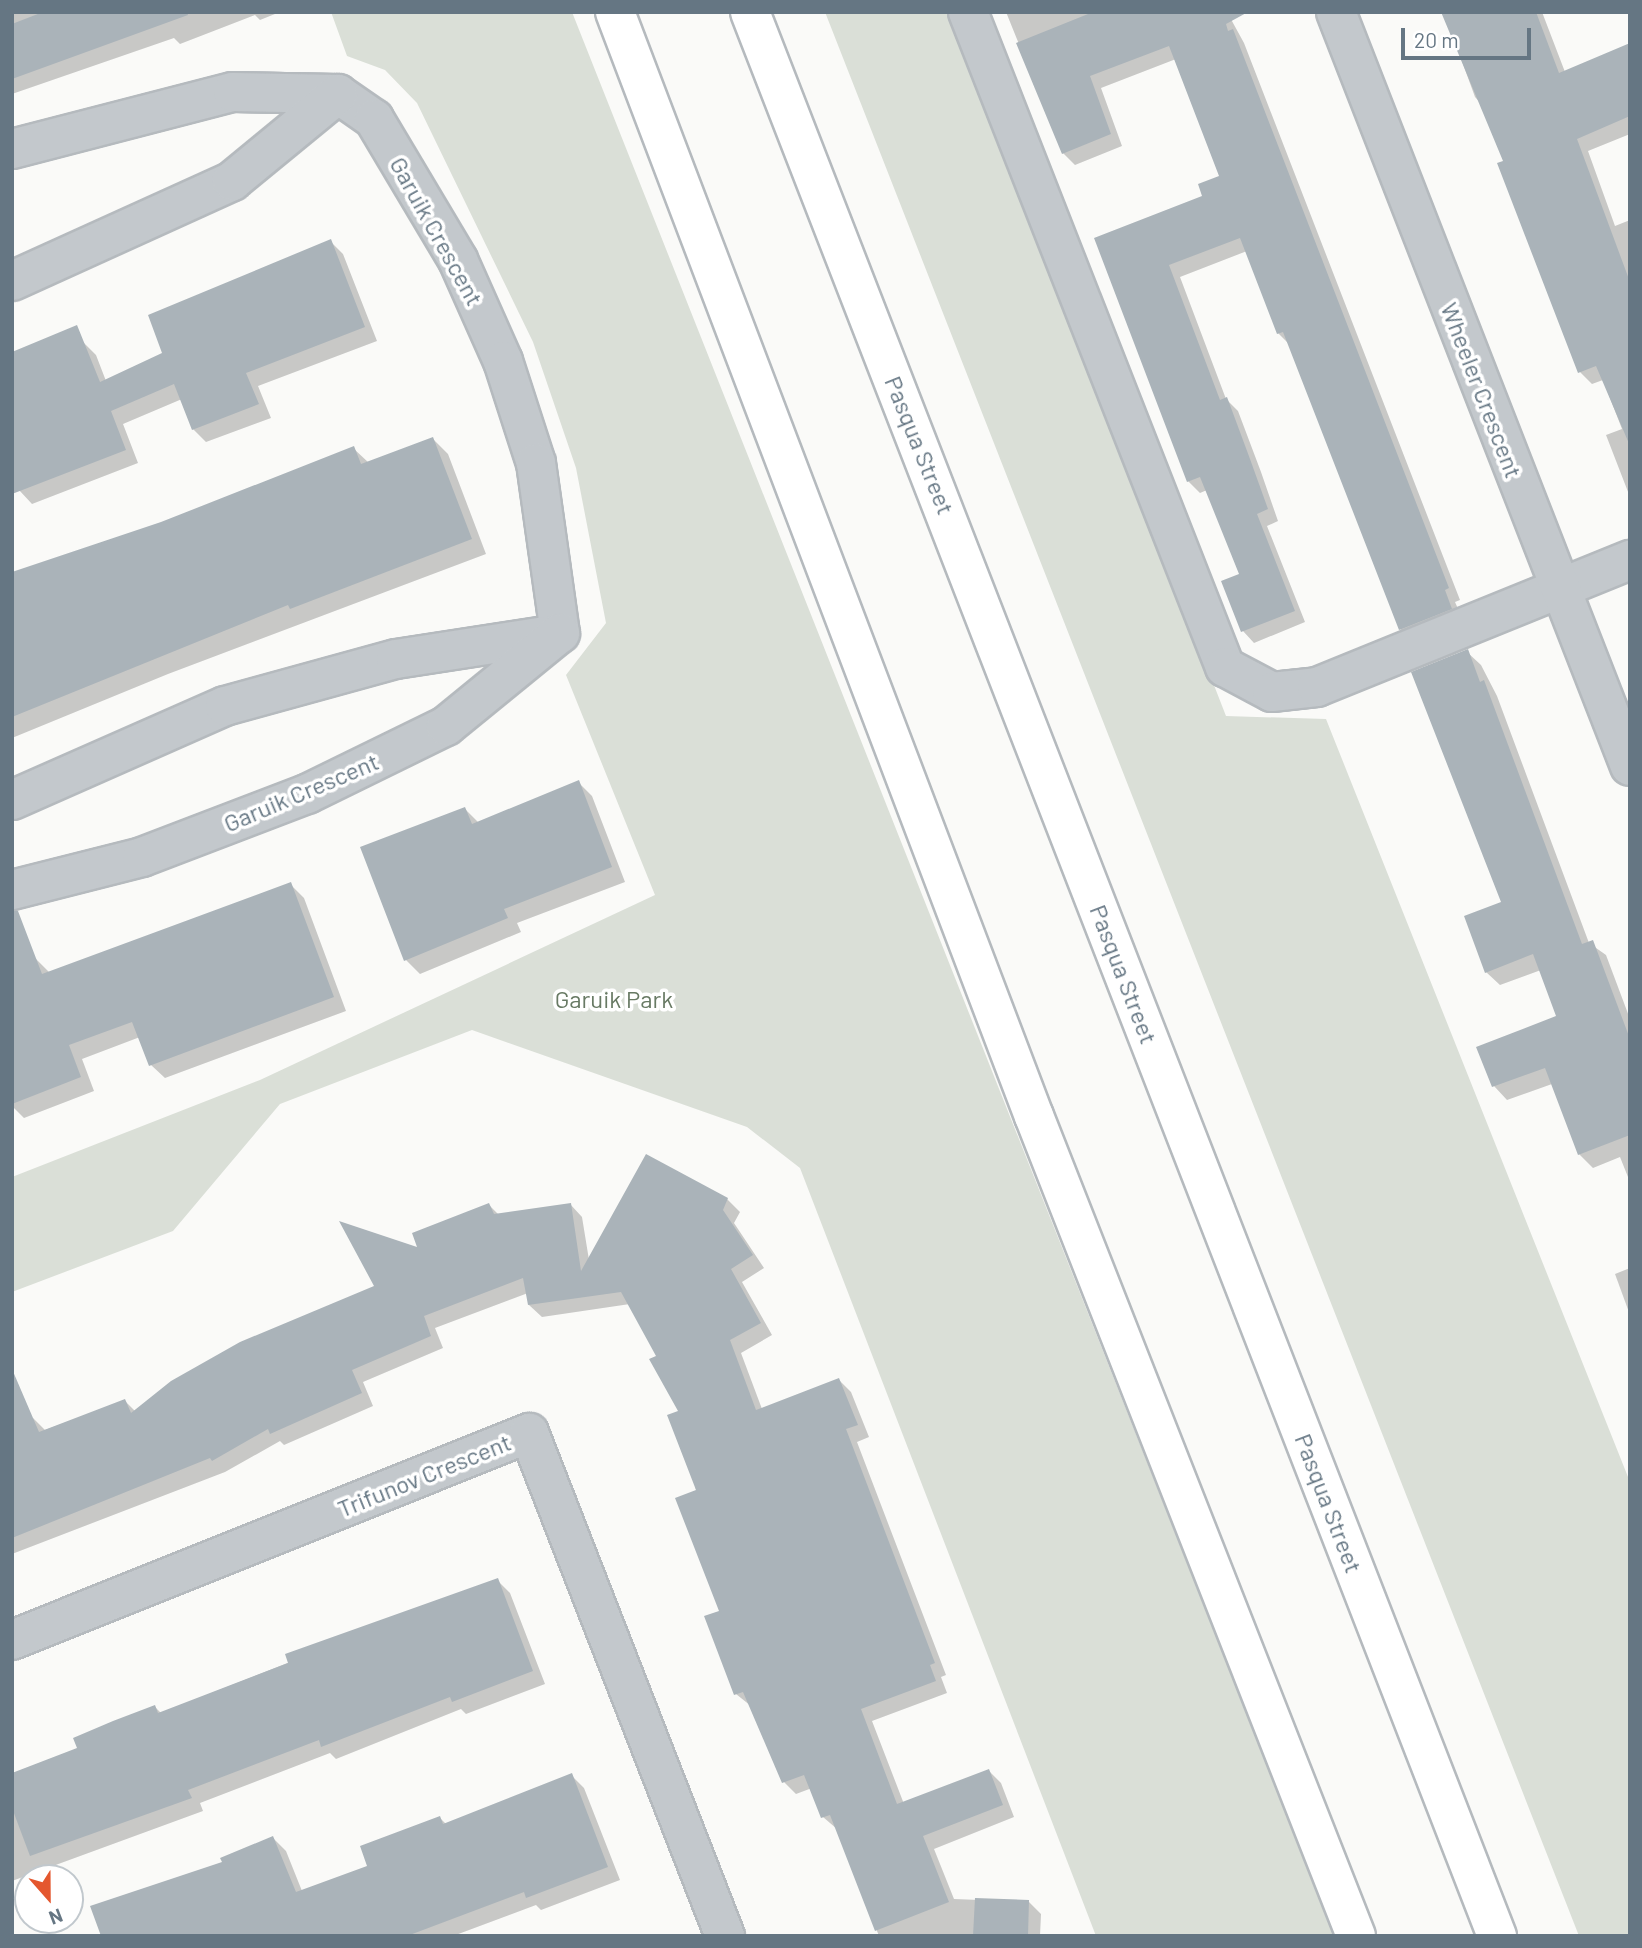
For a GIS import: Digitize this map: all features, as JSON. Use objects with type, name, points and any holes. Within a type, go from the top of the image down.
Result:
[{"type":"main road","points":[[615,12],[1034,1116],[1356,1936]]},
{"type":"main road","name":"Pasqua Street","points":[[750,12],[1497,1936]]},
{"type":"street","points":[[968,12],[1225,667],[1272,692],[1317,687],[1630,560]]},
{"type":"street","name":"Wheeler Crescent","points":[[1335,12],[1630,766]]},
{"type":"street","points":[[12,149],[233,92],[338,94]]},
{"type":"street","points":[[12,281],[232,181],[338,94]]},
{"type":"street","name":"Garuik Crescent","points":[[12,890],[142,857],[307,794],[446,726],[560,634],[536,463],[503,361],[458,260],[374,119],[338,94]]},
{"type":"street","points":[[12,800],[225,706],[396,659],[560,634]]},
{"type":"street","name":"Trifunov Crescent","points":[[12,1640],[529,1433],[725,1936]]},
{"type":"green space","name":"Garuik Park","points":[[331,12],[572,12],[1335,1936],[1096,1936],[800,1168],[747,1127],[472,1030],[280,1104],[173,1231],[12,1292],[12,1177],[260,1080],[655,895],[566,675],[606,623],[576,468],[533,342],[417,103],[385,70],[347,56]]},
{"type":"green space","points":[[825,12],[952,12],[1226,716],[1326,719],[1630,1482],[1630,1936],[1579,1936]]},
{"type":"building","points":[[43,12],[187,12],[188,15],[12,79],[12,24]]},
{"type":"building","points":[[1093,12],[1248,12],[1226,24],[1228,31],[1233,29],[1449,588],[1445,590],[1452,609],[1399,630],[1283,332],[1277,334],[1240,238],[1169,265],[1220,400],[1227,397],[1250,459],[1268,509],[1257,514],[1295,611],[1241,632],[1221,581],[1239,574],[1200,477],[1187,482],[1094,238],[1202,196],[1198,184],[1219,176],[1169,46],[1090,76],[1111,134],[1062,154],[1016,43]]},
{"type":"building","points":[[1441,12],[1536,12],[1559,73],[1630,43],[1630,116],[1577,139],[1630,282],[1630,446],[1596,366],[1578,373],[1497,163],[1503,161]]},
{"type":"building","points":[[331,239],[365,327],[246,373],[259,404],[192,430],[174,384],[111,411],[126,450],[12,494],[12,352],[77,325],[100,382],[162,353],[148,315]]},
{"type":"building","points":[[433,437],[472,539],[290,609],[288,605],[12,717],[12,572],[161,522],[354,446],[361,464]]},
{"type":"building","points":[[1468,649],[1480,682],[1484,680],[1582,944],[1593,940],[1630,1039],[1630,1135],[1578,1155],[1545,1068],[1492,1087],[1476,1047],[1556,1016],[1533,954],[1485,973],[1464,916],[1501,902],[1411,672]]},
{"type":"building","points":[[579,780],[612,867],[504,909],[508,918],[404,961],[360,847],[465,807],[472,824]]},
{"type":"building","points":[[291,882],[334,997],[149,1066],[132,1022],[69,1045],[81,1077],[12,1104],[12,911],[18,911],[42,974]]},
{"type":"building","points":[[646,1154],[728,1198],[723,1210],[753,1255],[731,1269],[761,1323],[730,1340],[756,1410],[839,1378],[858,1425],[846,1429],[935,1663],[930,1665],[936,1681],[861,1709],[897,1804],[989,1769],[1003,1805],[923,1836],[949,1902],[875,1931],[830,1815],[821,1818],[804,1775],[782,1783],[743,1692],[734,1695],[704,1616],[719,1611],[675,1498],[696,1490],[667,1415],[678,1411],[649,1359],[656,1356],[621,1292],[528,1305],[523,1278],[424,1316],[431,1336],[352,1370],[362,1393],[270,1434],[268,1429],[212,1461],[210,1458],[12,1538],[12,1369],[39,1432],[125,1399],[131,1413],[171,1381],[240,1342],[374,1286],[339,1221],[417,1247],[412,1233],[489,1203],[494,1214],[571,1203],[581,1271]]},
{"type":"building","points":[[498,1578],[533,1671],[452,1702],[450,1697],[321,1747],[319,1740],[188,1790],[192,1798],[30,1856],[12,1808],[12,1773],[77,1748],[73,1738],[113,1721],[155,1705],[158,1713],[288,1663],[285,1654]]},
{"type":"building","points":[[572,1773],[608,1867],[526,1898],[524,1892],[407,1936],[101,1936],[90,1906],[222,1862],[220,1858],[273,1836],[296,1892],[367,1866],[360,1846],[440,1816],[443,1824]]},
{"type":"building","points":[[975,1898],[1029,1900],[1028,1936],[973,1936]]}]
